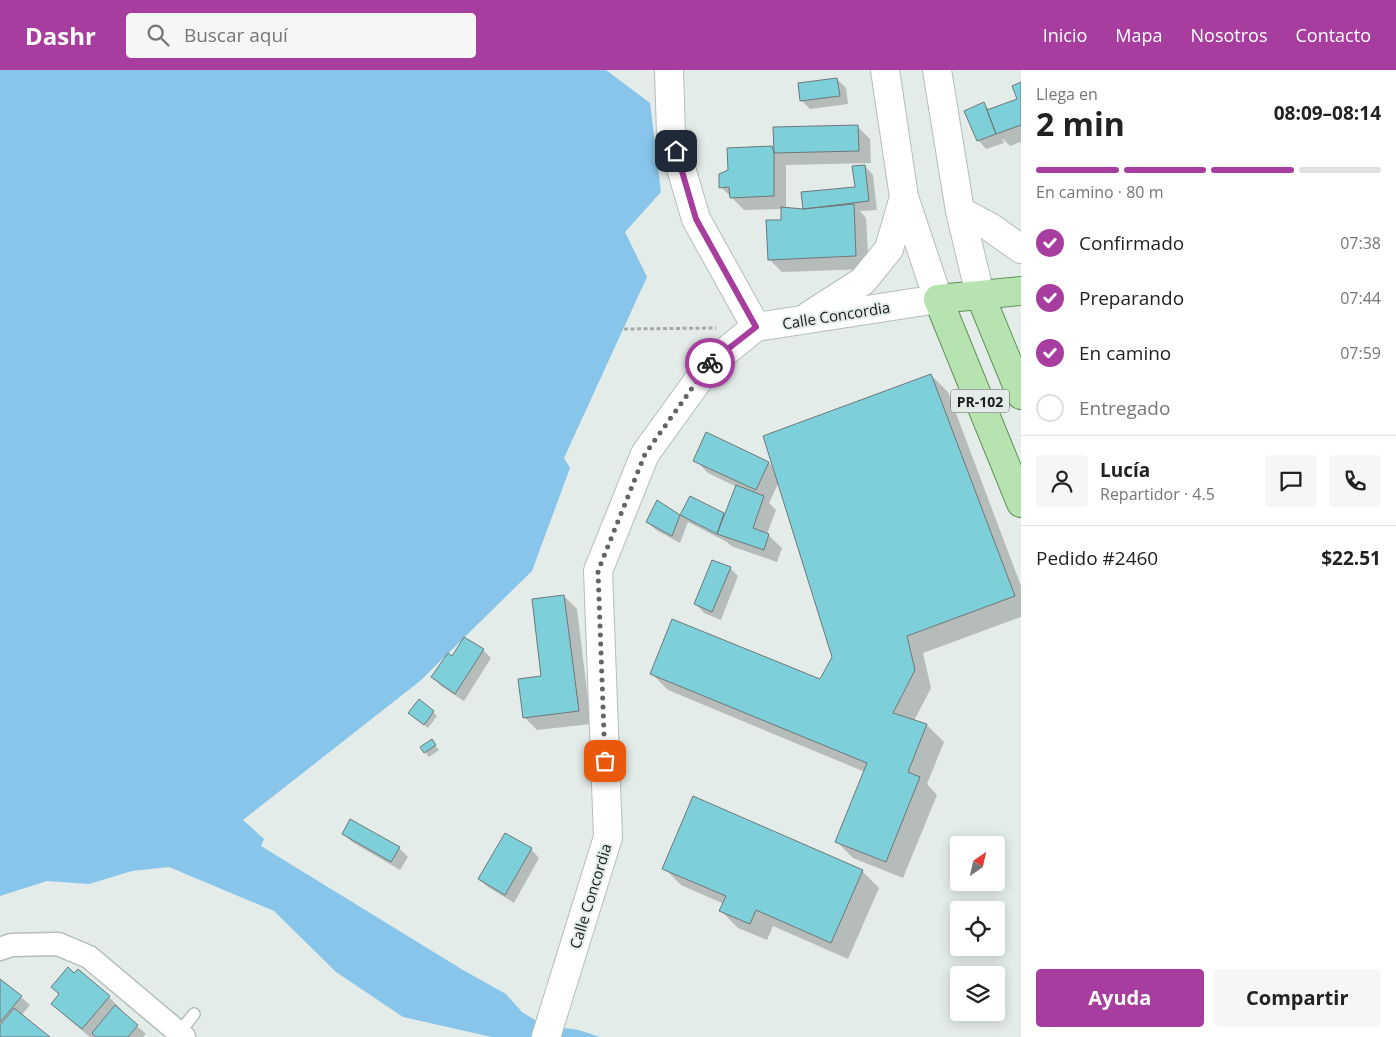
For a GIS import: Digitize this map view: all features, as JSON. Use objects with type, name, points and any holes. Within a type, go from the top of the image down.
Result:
[{"type":"main road","points":[[938,299],[1021,291]]},
{"type":"main road","name":"PR-102","points":[[980,295],[1021,395]]},
{"type":"main road","name":"PR-102","points":[[938,299],[1021,503]]},
{"type":"street","points":[[668,70],[671,134],[696,219],[756,327]]},
{"type":"street","points":[[884,70],[904,197],[938,299]]},
{"type":"street","points":[[937,70],[960,211],[980,295]]},
{"type":"street","points":[[804,320],[863,281],[890,249],[904,197]]},
{"type":"street","points":[[960,211],[990,227],[1021,249]]},
{"type":"street","name":"Calle Concordia","points":[[546,1037],[608,837],[598,571],[645,454],[710,364],[756,327],[938,299]]},
{"type":"street","points":[[0,949],[11,944],[58,944],[88,957],[182,1035]]},
{"type":"lane","points":[[182,1035],[194,1014]]},
{"type":"path","points":[[624,329],[718,328]]},
{"type":"water","points":[[0,70],[606,70],[650,103],[661,192],[625,232],[647,277],[564,458],[570,468],[532,571],[420,681],[243,820],[264,839],[261,846],[463,970],[506,994],[522,1012],[543,1025],[579,1030],[600,1037],[492,1037],[403,1017],[336,972],[274,911],[169,867],[132,871],[89,884],[47,881],[0,896]]},
{"type":"building","points":[[837,78],[840,96],[800,101],[798,83]]},
{"type":"building","points":[[1021,82],[1021,125],[996,134],[987,110],[1017,99],[1012,86]]},
{"type":"building","points":[[984,102],[996,134],[977,141],[964,111]]},
{"type":"building","points":[[858,125],[859,151],[774,153],[773,127]]},
{"type":"building","points":[[772,146],[774,153],[774,196],[730,198],[729,187],[719,188],[719,174],[728,170],[727,148]]},
{"type":"building","points":[[865,165],[869,201],[803,209],[801,192],[855,187],[852,166]]},
{"type":"building","points":[[854,204],[856,256],[768,260],[766,220],[781,220],[781,207],[803,209]]},
{"type":"building","points":[[931,374],[1015,596],[907,636],[915,670],[893,713],[927,724],[908,772],[920,777],[886,862],[835,842],[867,763],[650,674],[672,619],[820,679],[832,657],[763,436]]},
{"type":"building","points":[[706,432],[769,462],[756,490],[693,461]]},
{"type":"building","points":[[736,485],[764,496],[753,528],[769,534],[764,550],[717,534]]},
{"type":"building","points":[[690,496],[724,513],[717,534],[680,515]]},
{"type":"building","points":[[657,500],[680,515],[672,536],[646,522]]},
{"type":"building","points":[[712,560],[731,567],[712,612],[694,604]]},
{"type":"building","points":[[564,595],[579,711],[523,718],[518,679],[541,676],[532,599]]},
{"type":"building","points":[[464,637],[484,649],[455,694],[431,677],[448,653],[452,656]]},
{"type":"building","points":[[419,699],[434,711],[424,725],[408,713]]},
{"type":"building","points":[[432,739],[436,745],[424,753],[420,747]]},
{"type":"building","points":[[693,796],[863,870],[831,943],[756,910],[750,924],[719,911],[726,896],[662,869]]},
{"type":"building","points":[[350,819],[400,847],[391,862],[342,834]]},
{"type":"building","points":[[505,833],[532,848],[505,895],[478,879]]},
{"type":"building","points":[[68,967],[74,973],[78,969],[110,996],[82,1029],[51,1004],[59,994],[51,987]]},
{"type":"building","points":[[0,979],[22,996],[0,1022]]},
{"type":"building","points":[[115,1005],[138,1025],[128,1037],[96,1037],[92,1033]]},
{"type":"building","points":[[14,1008],[50,1037],[0,1037],[0,1025]]},
{"type":"way so far","points":[[605,761],[598,571],[645,454],[710,363]]},
{"type":"route","points":[[676,151],[696,219],[756,327],[710,363]]}]
